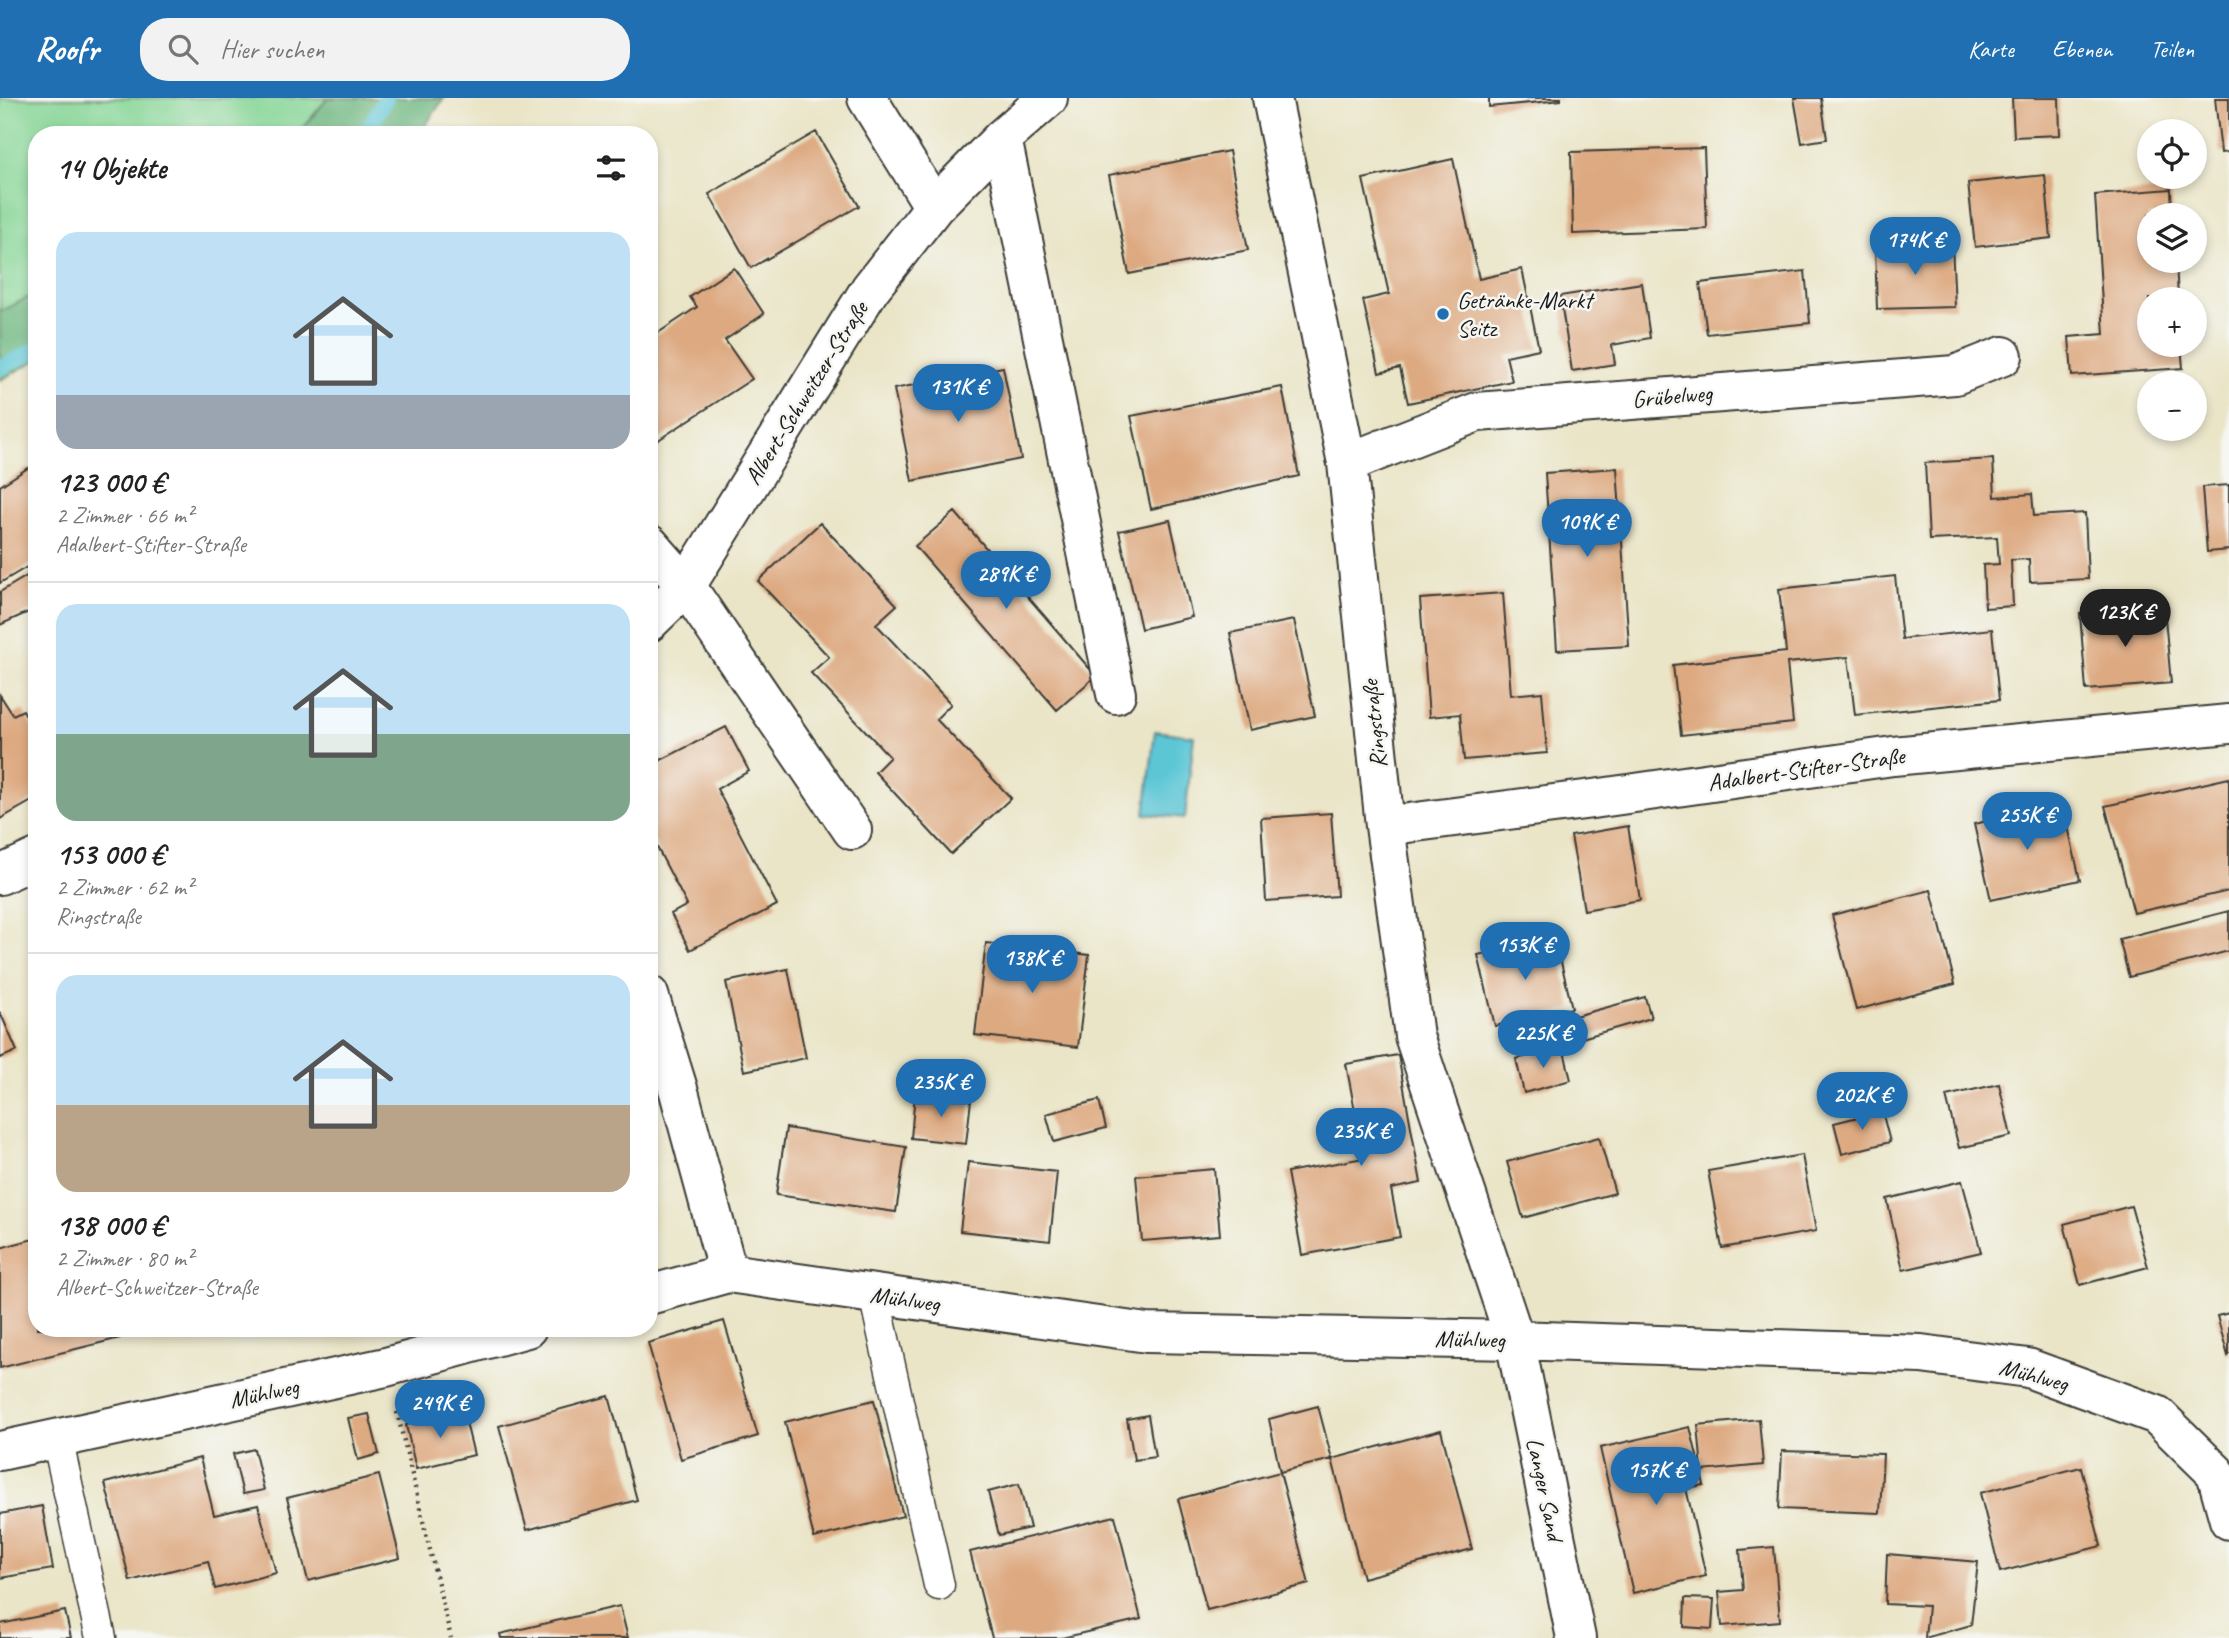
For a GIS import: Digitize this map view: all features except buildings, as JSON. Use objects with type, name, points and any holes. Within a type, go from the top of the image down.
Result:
[{"type":"street","points":[[867,98],[934,207]]},
{"type":"street","name":"Albert-Schweitzer-Straße","points":[[658,613],[686,586],[870,289],[934,207],[1002,138],[1048,98]]},
{"type":"street","name":"Ringstraße","points":[[1272,98],[1347,463],[1384,826],[1414,1036],[1515,1340]]},
{"type":"street","points":[[1002,138],[1116,694]]},
{"type":"street","name":"Grübelweg","points":[[1347,463],[1477,412],[1955,375],[2003,356]]},
{"type":"street","points":[[658,554],[686,586],[852,830]]},
{"type":"street","name":"Adalbert-Stifter-Straße","points":[[1384,826],[1893,756],[2229,724]]},
{"type":"street","points":[[0,875],[28,862]]},
{"type":"street","points":[[658,1024],[728,1273]]},
{"type":"street","name":"Mühlweg","points":[[658,1292],[728,1273],[1147,1333],[1515,1340],[1921,1354],[2028,1368],[2157,1415],[2222,1472],[2229,1520]]},
{"type":"street","name":"Mühlweg","points":[[0,1451],[386,1367],[494,1337]]},
{"type":"street","name":"Langer Sand","points":[[1515,1340],[1576,1638]]},
{"type":"lane","points":[[874,1294],[939,1585]]},
{"type":"lane","points":[[57,1438],[101,1638]]},
{"type":"path","points":[[386,1367],[451,1638]]},
{"type":"green space","points":[[0,98],[328,98],[305,126],[28,126],[28,298],[0,312]]},
{"type":"green space","points":[[328,98],[444,98],[425,126],[305,126]]},
{"type":"green space","points":[[28,298],[28,365],[0,380],[0,312]]},
{"type":"water","points":[[1155,731],[1194,736],[1185,818],[1145,814]]},
{"type":"waterway","points":[[370,126],[386,98]]},
{"type":"waterway","points":[[0,368],[28,354]]},
{"type":"place","name":"Getränke-Markt Seitz","points":[[1443,314]]}]
